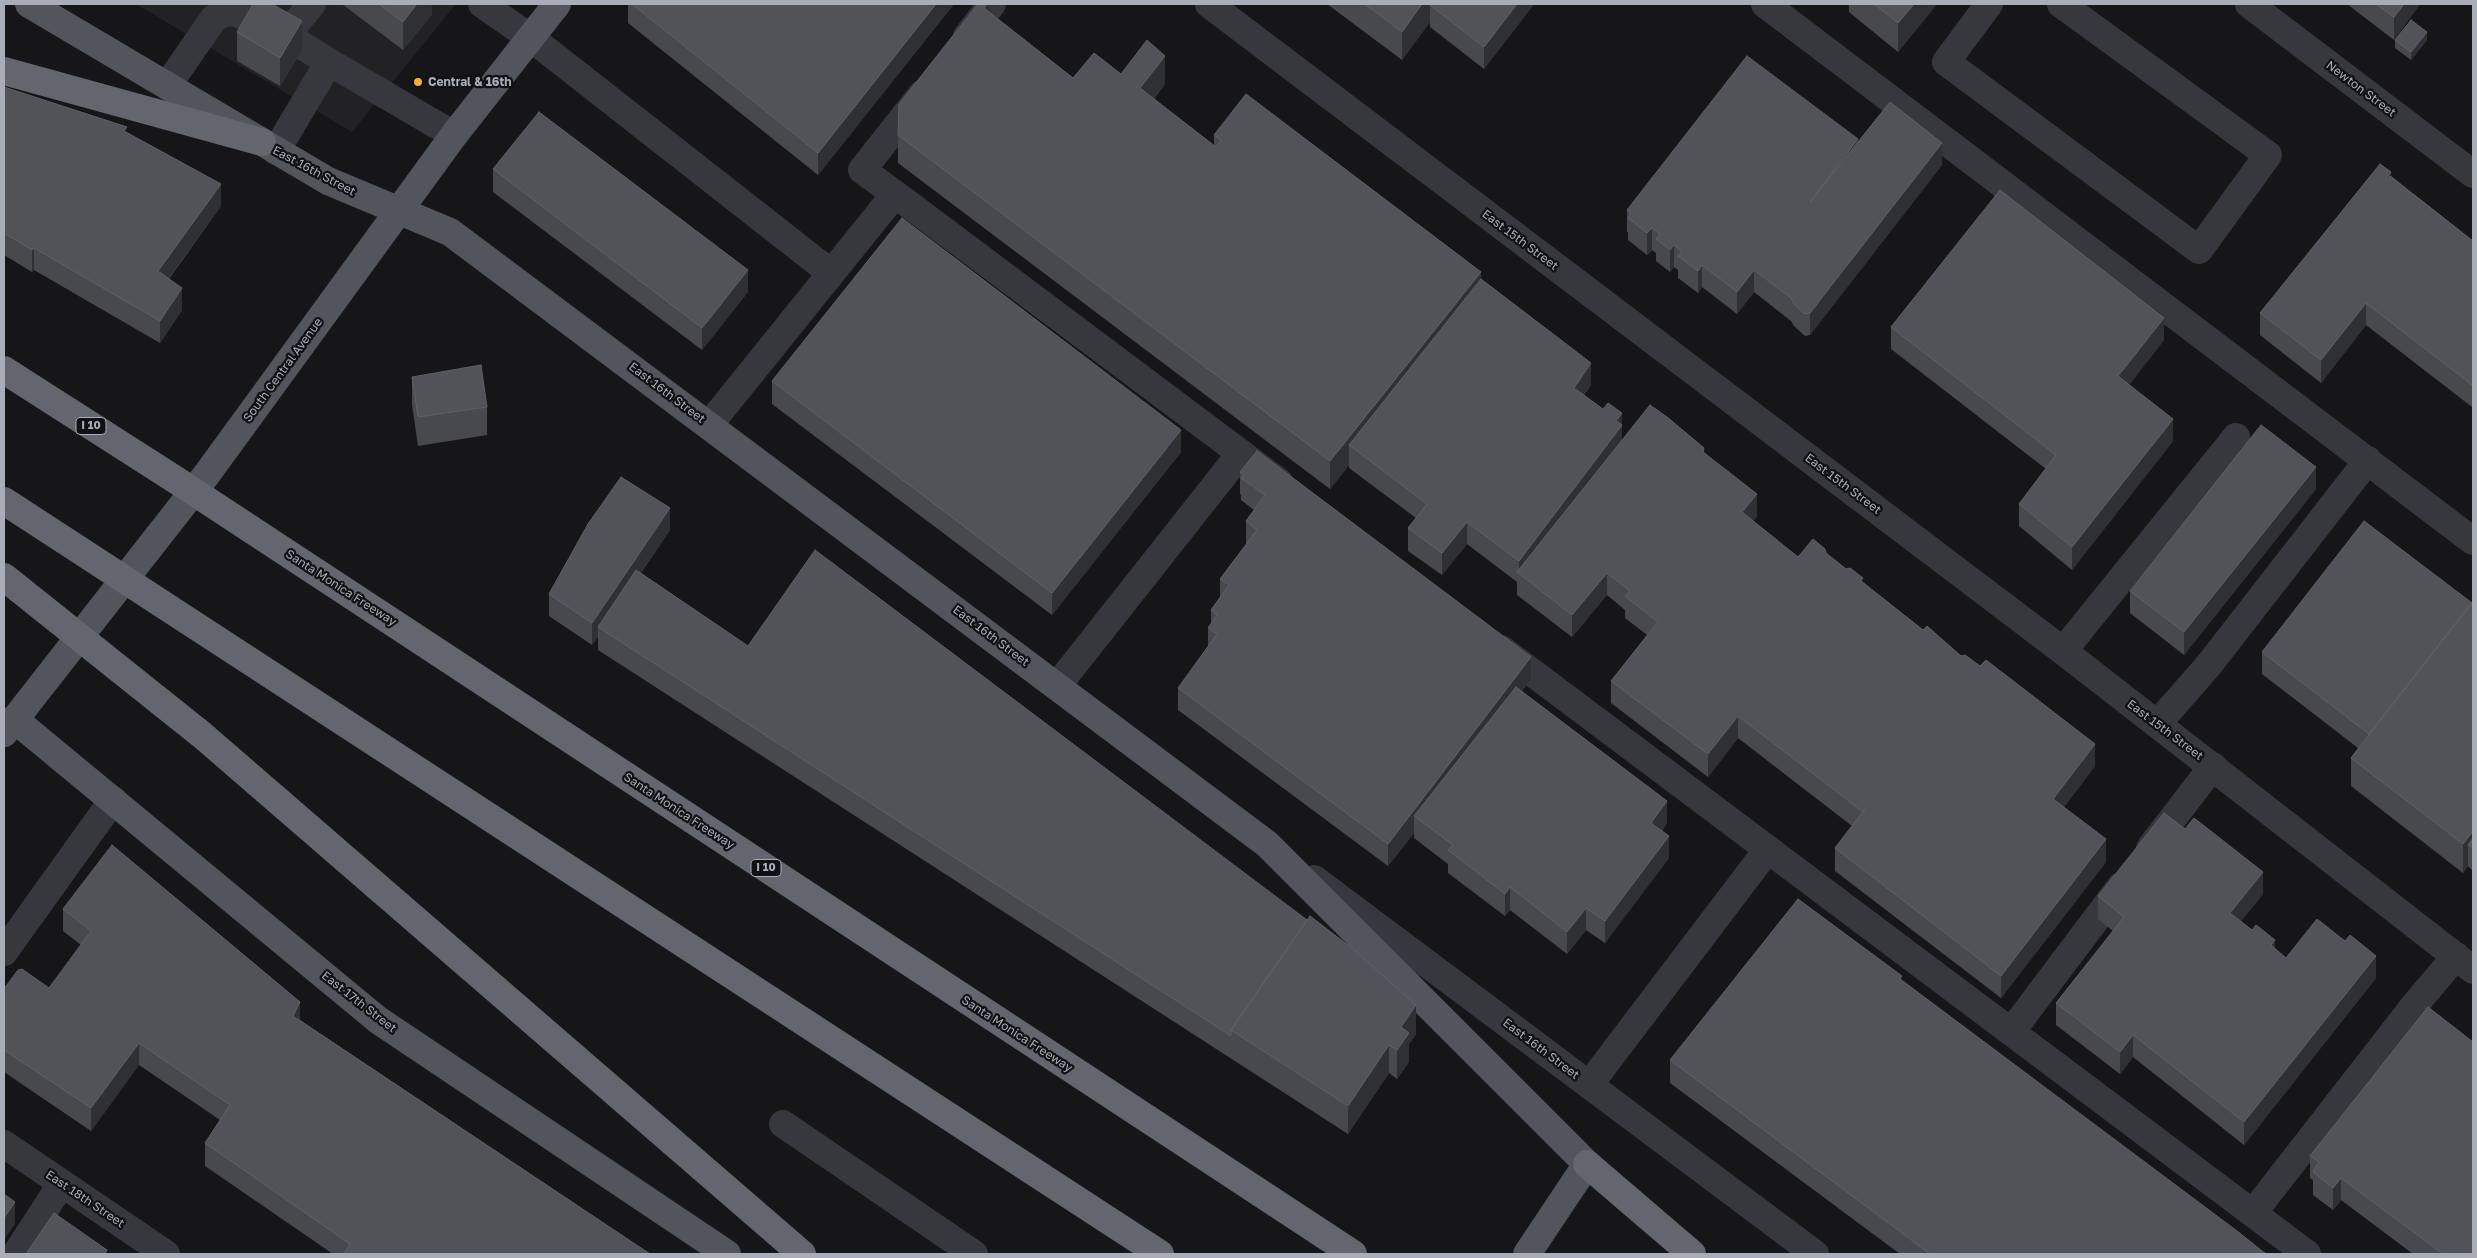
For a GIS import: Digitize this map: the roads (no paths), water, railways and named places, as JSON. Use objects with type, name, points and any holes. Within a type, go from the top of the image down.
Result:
[{"type":"highway","points":[[4,70],[269,147]]},
{"type":"highway","name":"Santa Monica Freeway","points":[[4,370],[187,487],[1353,1254]]},
{"type":"highway","points":[[4,501],[1160,1254]]},
{"type":"highway","points":[[4,577],[202,734],[802,1254]]},
{"type":"highway","points":[[1587,1164],[1692,1254]]},
{"type":"main road","name":"South Central Avenue","points":[[9,726],[207,474],[454,135],[557,4]]},
{"type":"main road","name":"East 16th Street","points":[[45,8],[167,86],[328,181],[450,232],[1268,844],[1587,1164]]},
{"type":"main road","name":"East 17th Street","points":[[9,726],[113,800],[378,1020],[727,1254]]},
{"type":"main road","points":[[1527,1254],[1587,1164]]},
{"type":"street","points":[[286,35],[312,4]]},
{"type":"street","points":[[482,4],[531,38],[831,273]]},
{"type":"street","points":[[992,4],[862,170],[1297,495]]},
{"type":"street","name":"East 15th Street","points":[[1209,4],[2063,651],[2464,963]]},
{"type":"street","points":[[1765,4],[2473,541]]},
{"type":"street","points":[[1989,4],[1946,62],[2199,250],[2268,155],[2061,4]]},
{"type":"street","name":"Newton Street","points":[[2249,4],[2473,174]]},
{"type":"street","points":[[167,86],[214,18],[230,11],[268,24],[454,135]]},
{"type":"street","points":[[269,147],[329,62]]},
{"type":"street","points":[[709,425],[895,194]]},
{"type":"street","points":[[2063,651],[2236,437]]},
{"type":"street","points":[[1057,686],[1241,454]]},
{"type":"street","points":[[2157,724],[2208,666],[2368,460]]},
{"type":"street","points":[[1480,633],[2307,1254]]},
{"type":"street","points":[[2010,1032],[2213,766]]},
{"type":"street","points":[[4,952],[113,800]]},
{"type":"street","name":"East 16th Street","points":[[1268,844],[1814,1254]]},
{"type":"street","points":[[1589,1085],[1768,849]]},
{"type":"street","points":[[2253,1213],[2413,1007],[2464,963]]},
{"type":"street","points":[[784,1124],[974,1254]]},
{"type":"street","name":"East 18th Street","points":[[4,1144],[166,1254]]},
{"type":"street","points":[[16,1254],[62,1183]]},
{"type":"place","name":"Central & 16th","points":[[418,82]]}]
